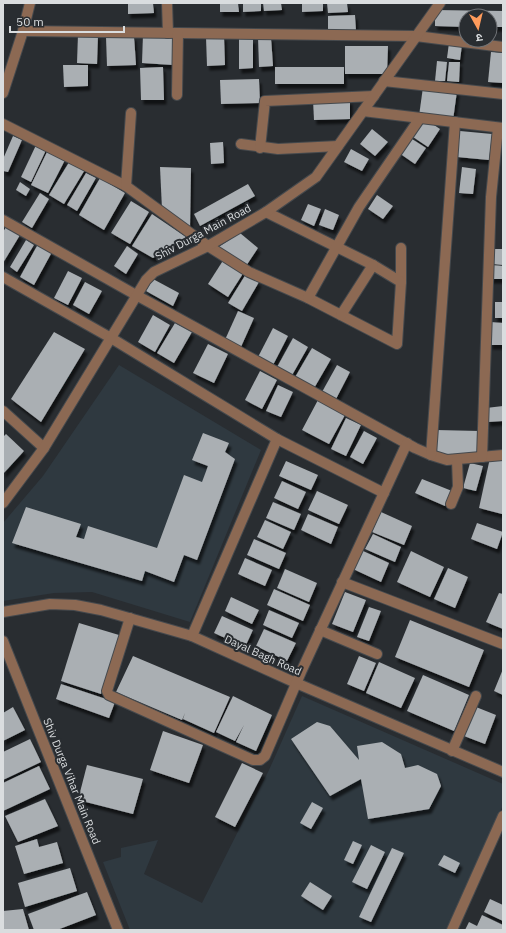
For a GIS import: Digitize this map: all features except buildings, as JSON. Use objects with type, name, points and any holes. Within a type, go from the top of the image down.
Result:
[{"type":"street","points":[[3,93],[23,31],[30,3]]},
{"type":"street","points":[[168,3],[173,33],[177,95]]},
{"type":"street","name":"Shiv Durga Main Road","points":[[3,503],[44,448],[136,295],[154,272],[208,246],[266,212],[316,177],[440,3]]},
{"type":"street","points":[[23,31],[416,36],[503,47]]},
{"type":"street","points":[[384,81],[503,94]]},
{"type":"street","points":[[260,148],[265,101],[374,96]]},
{"type":"street","points":[[363,111],[500,128],[491,197],[482,457]]},
{"type":"street","points":[[126,186],[131,113]]},
{"type":"street","points":[[308,298],[359,207],[420,118]]},
{"type":"street","points":[[430,455],[455,122]]},
{"type":"street","points":[[3,124],[126,186],[208,246],[249,272],[308,298],[397,344],[401,282],[401,248]]},
{"type":"street","points":[[241,144],[260,148],[278,149],[338,146]]},
{"type":"street","points":[[266,212],[373,265],[401,282]]},
{"type":"street","points":[[3,220],[136,295],[430,455],[447,460],[457,460],[503,455]]},
{"type":"street","points":[[341,315],[373,265]]},
{"type":"street","points":[[3,277],[111,338],[277,438],[384,493]]},
{"type":"street","points":[[3,411],[44,448]]},
{"type":"street","points":[[192,636],[277,438]]},
{"type":"street","points":[[130,618],[107,690],[109,695],[253,760],[260,760],[265,756],[320,630],[407,443]]},
{"type":"street","points":[[451,504],[458,487],[457,460]]},
{"type":"street","points":[[342,582],[503,644]]},
{"type":"street","name":"Dayal Bagh Road","points":[[3,612],[50,604],[75,605],[130,618],[192,636],[296,683],[503,772]]},
{"type":"street","points":[[320,630],[377,654]]},
{"type":"street","name":"Shiv Durga Vihar Main Road","points":[[3,641],[118,930]]},
{"type":"street","points":[[452,751],[476,696]]},
{"type":"street","points":[[452,930],[503,816]]},
{"type":"shaded area","points":[[119,365],[261,450],[190,622],[92,592],[54,593],[3,601],[3,523],[43,476]]},
{"type":"shaded area","points":[[302,696],[503,784],[503,805],[448,930],[130,930],[103,862],[121,857],[121,848],[158,840],[144,874],[202,903],[269,770]]}]
